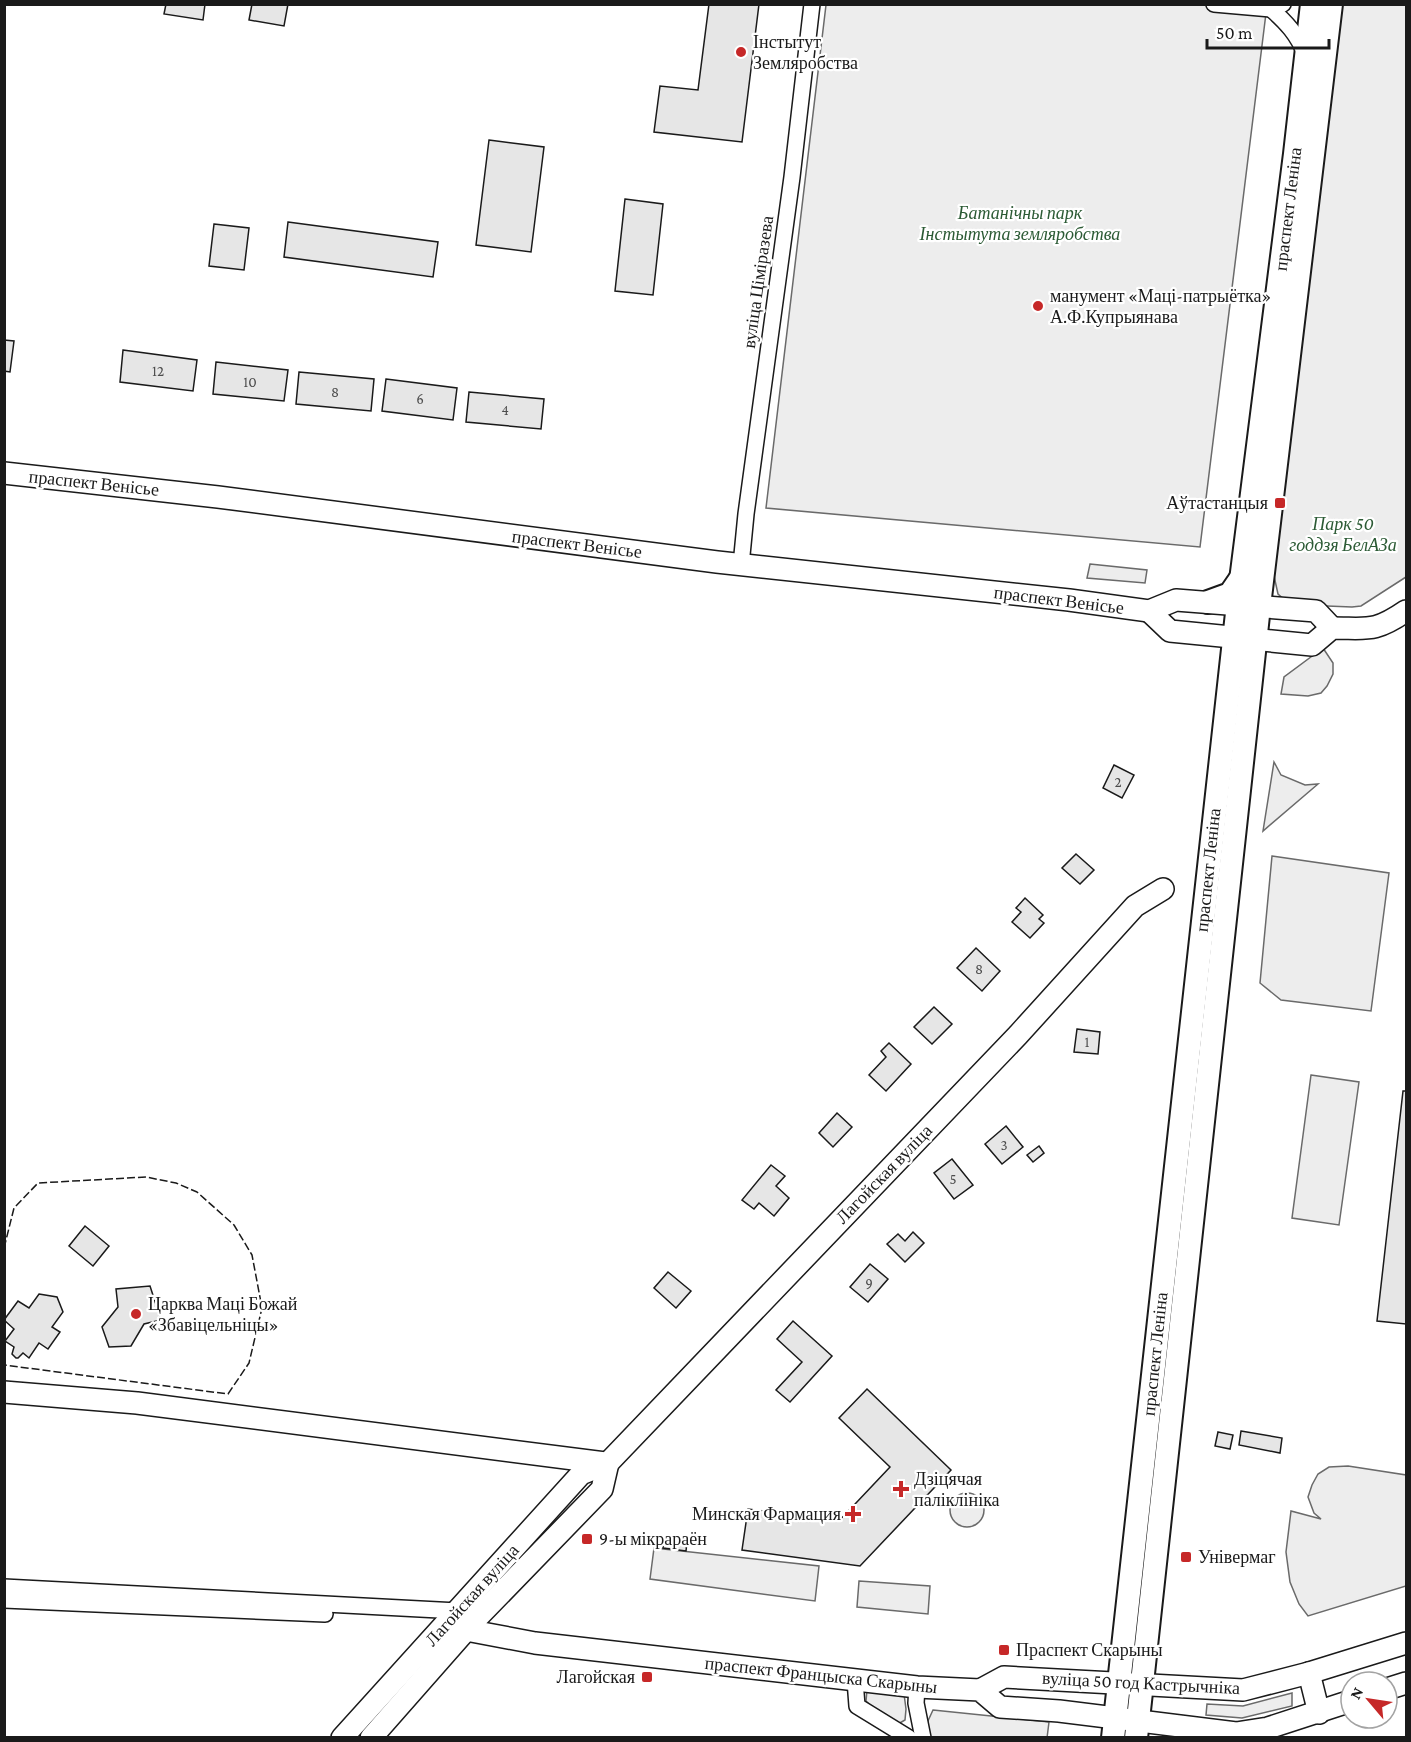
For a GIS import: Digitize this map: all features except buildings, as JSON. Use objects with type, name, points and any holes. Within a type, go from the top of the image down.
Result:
[{"type":"main road","name":"праспект Леніна","points":[[1249,605],[1241,578],[1294,166],[1312,4]]},
{"type":"main road","name":"праспект Леніна","points":[[1114,1728],[1249,605],[1331,4]]},
{"type":"main road","name":"праспект Венісье","points":[[4,473],[218,497],[741,565],[1069,600],[1149,611],[1176,600],[1316,611],[1332,628],[1312,645],[1245,639],[1170,631],[1149,611]]},
{"type":"main road","points":[[1208,602],[1230,594],[1241,578]]},
{"type":"main road","points":[[1332,628],[1374,629],[1407,611]]},
{"type":"main road","name":"праспект Леніна","points":[[1137,1729],[1245,639]]},
{"type":"main road","name":"Лагойская вуліца","points":[[342,1737],[602,1490],[608,1463],[1018,1035],[1135,906],[1163,889]]},
{"type":"main road","points":[[4,1392],[137,1403],[608,1463]]},
{"type":"main road","name":"Лагойская вуліца","points":[[371,1737],[462,1621]]},
{"type":"main road","name":"праспект Францыска Скарыны","points":[[462,1621],[500,1635],[565,1647],[917,1687],[980,1690]]},
{"type":"main road","name":"вуліца 50 год Кастрычніка","points":[[980,1690],[1004,1677],[1243,1690],[1309,1673],[1407,1643]]},
{"type":"main road","points":[[1309,1673],[1319,1713]]},
{"type":"main road","points":[[980,1690],[1000,1707],[1059,1711],[1114,1728],[1137,1729]]},
{"type":"main road","name":"вуліца 50 год Кастрычніка","points":[[1137,1729],[1235,1735],[1268,1728],[1339,1706]]},
{"type":"street","name":"вуліца Ціміразева","points":[[741,565],[746,513],[792,177],[812,4]]},
{"type":"street","points":[[1214,4],[1277,7],[1295,34],[1306,58]]},
{"type":"street","points":[[4,1587],[462,1621]]},
{"type":"street","points":[[4,1600],[462,1621]]},
{"type":"street","points":[[855,1680],[857,1706],[909,1737]]},
{"type":"street","points":[[917,1687],[916,1703],[923,1737]]},
{"type":"shaded area","name":"Батанічны парк Інстытута земляробства","points":[[826,5],[1267,5],[1200,547],[766,508]]},
{"type":"shaded area","name":"Парк 50 годдзя БелАЗа","points":[[1337,5],[1406,5],[1406,577],[1361,606],[1352,607],[1302,605],[1285,600],[1278,594],[1274,576]]},
{"type":"shaded area","points":[[1090,564],[1147,570],[1145,583],[1087,578]]},
{"type":"shaded area","points":[[1323,648],[1333,663],[1333,674],[1321,693],[1308,696],[1281,694],[1284,677]]},
{"type":"shaded area","points":[[1274,762],[1281,775],[1305,785],[1318,784],[1263,831]]},
{"type":"shaded area","points":[[1272,856],[1389,873],[1371,1011],[1281,1000],[1260,983]]},
{"type":"shaded area","points":[[1311,1075],[1359,1082],[1339,1225],[1292,1218]]},
{"type":"shaded area","points":[[1348,1466],[1406,1475],[1406,1586],[1308,1616],[1299,1604],[1290,1582],[1286,1552],[1291,1511],[1321,1519],[1314,1513],[1308,1497],[1312,1485],[1318,1474],[1329,1467]]},
{"type":"shaded area","points":[[967,1493],[979,1498],[984,1510],[979,1522],[967,1527],[955,1522],[950,1510],[955,1498]]},
{"type":"shaded area","points":[[654,1548],[819,1566],[815,1601],[650,1579]]},
{"type":"shaded area","points":[[859,1581],[930,1586],[928,1614],[857,1607]]},
{"type":"shaded area","points":[[867,1690],[904,1694],[905,1720],[898,1724],[872,1707],[866,1701]]},
{"type":"shaded area","points":[[1292,1693],[1292,1706],[1242,1718],[1206,1715],[1207,1704],[1243,1706]]},
{"type":"shaded area","points":[[933,1710],[1049,1722],[1047,1738],[930,1737],[927,1723]]},
{"type":"fence","points":[[4,1248],[14,1208],[38,1183],[146,1177],[176,1183],[197,1192],[234,1225],[252,1255],[262,1308],[249,1363],[228,1394],[4,1365]]},
{"type":"place","name":"Інстытут Земляробства","points":[[741,52]]},
{"type":"place","name":"манумент «Маці-патрыётка» А.Ф.Купрыянава","points":[[1038,306]]},
{"type":"place","name":"Аўтастанцыя","points":[[1280,503]]},
{"type":"place","name":"Царква Маці Божай «Збавіцельніцы»","points":[[136,1314]]},
{"type":"place","name":"Дзіцячая паліклініка","points":[[901,1489]]},
{"type":"place","name":"Минская Фармация","points":[[853,1514]]},
{"type":"place","name":"9-ы мікрараён","points":[[587,1539]]},
{"type":"place","name":"Універмаг","points":[[1186,1557]]},
{"type":"place","name":"Праспект Скарыны","points":[[1004,1650]]},
{"type":"place","name":"Лагойская","points":[[647,1677]]}]
